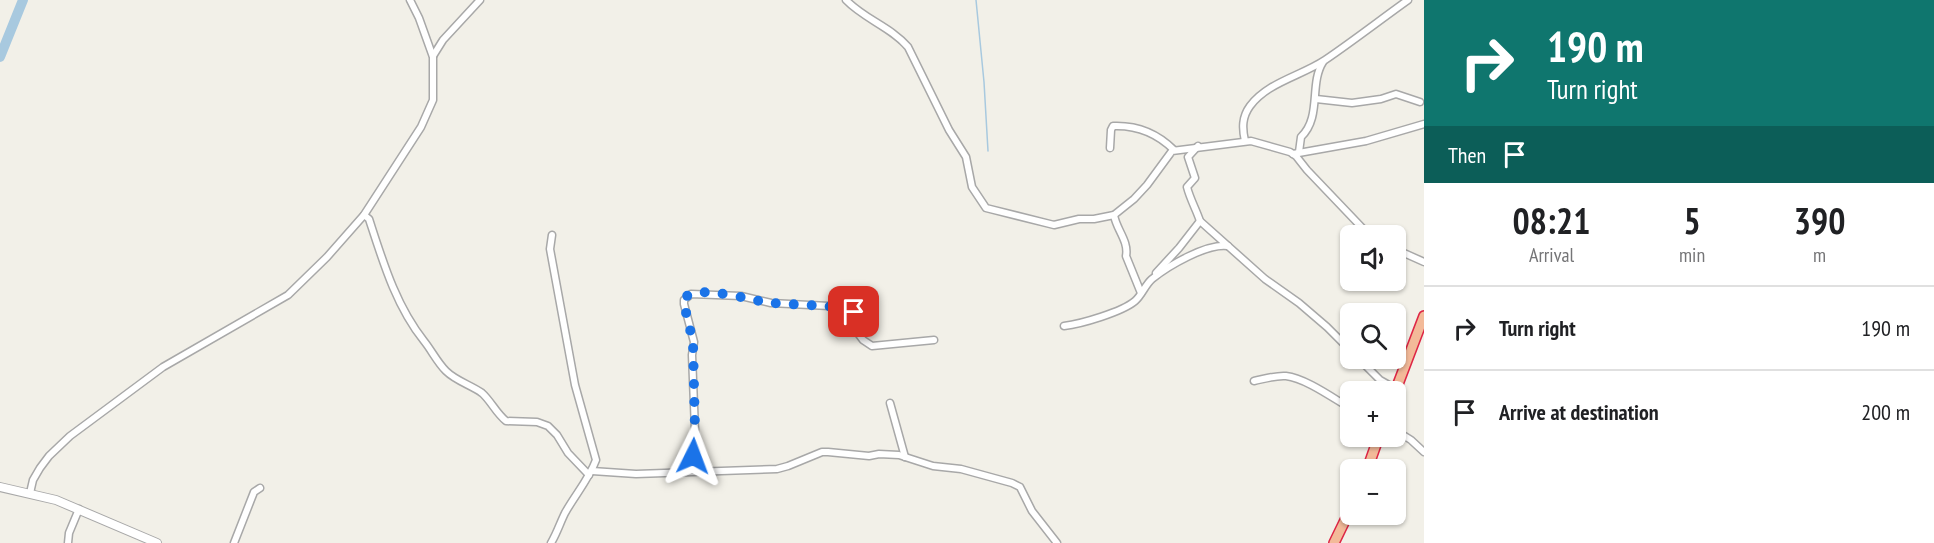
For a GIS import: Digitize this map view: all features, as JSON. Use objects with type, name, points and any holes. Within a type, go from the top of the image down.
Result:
[{"type":"highway","points":[[1400,381],[1424,316]]},
{"type":"highway","points":[[1334,543],[1343,525]]},
{"type":"street","points":[[30,493],[33,480],[44,462],[70,436],[163,367],[288,295],[327,257],[364,215],[428,113],[434,88],[433,57],[410,0]]},
{"type":"street","points":[[433,57],[443,40],[480,0]]},
{"type":"street","points":[[846,0],[898,37],[908,47],[949,130],[966,158],[972,187],[982,205],[986,208],[1054,225],[1079,219],[1114,215],[1147,185],[1174,150],[1251,141],[1296,153],[1366,141],[1424,124]]},
{"type":"street","points":[[1245,141],[1243,121],[1251,105],[1276,84],[1325,60],[1408,0]]},
{"type":"street","points":[[1296,153],[1301,136],[1307,131],[1309,125],[1316,99],[1317,75],[1325,60]]},
{"type":"street","points":[[1316,99],[1352,103],[1381,99],[1396,94],[1420,102]]},
{"type":"street","points":[[1110,148],[1111,129],[1113,126],[1124,126],[1152,134],[1167,142],[1174,150]]},
{"type":"street","points":[[1198,147],[1188,157],[1195,178],[1187,187],[1190,201],[1197,210],[1200,220],[1265,279],[1313,315],[1340,341]]},
{"type":"street","points":[[1296,153],[1360,225]]},
{"type":"street","points":[[364,215],[369,219],[385,269],[409,320],[440,364],[452,376],[484,395],[506,421],[537,422],[548,426],[557,435],[568,453],[590,473],[636,474],[777,469],[822,452],[905,457],[927,465],[961,469],[1016,484],[1023,492],[1032,511],[1057,543]]},
{"type":"street","points":[[1114,215],[1127,250],[1126,256],[1141,293]]},
{"type":"street","points":[[1064,326],[1105,315],[1132,303],[1200,220]]},
{"type":"street","points":[[551,543],[564,515],[596,460],[575,385],[550,249],[552,235]]},
{"type":"street","points":[[1150,280],[1181,260],[1213,246],[1228,246]]},
{"type":"street","points":[[1406,254],[1424,262]]},
{"type":"street","points":[[692,471],[695,430],[693,342],[684,304],[684,300],[691,294],[741,296],[771,303],[852,309],[857,332],[872,346],[934,340]]},
{"type":"street","points":[[1369,369],[1381,381]]},
{"type":"street","points":[[1254,381],[1289,376],[1340,402]]},
{"type":"street","points":[[890,403],[905,457]]},
{"type":"street","points":[[1406,437],[1424,452]]},
{"type":"street","points":[[0,487],[30,493],[79,508],[157,543]]},
{"type":"street","points":[[234,543],[254,492],[260,488]]},
{"type":"street","points":[[68,543],[69,533],[79,508]]},
{"type":"waterway","points":[[0,57],[23,0]]},
{"type":"waterway","points":[[976,0],[988,151]]},
{"type":"route","points":[[693,456],[695,390],[693,342],[684,304],[687,296],[698,293],[741,296],[771,303],[829,306],[852,309],[854,312]]}]
